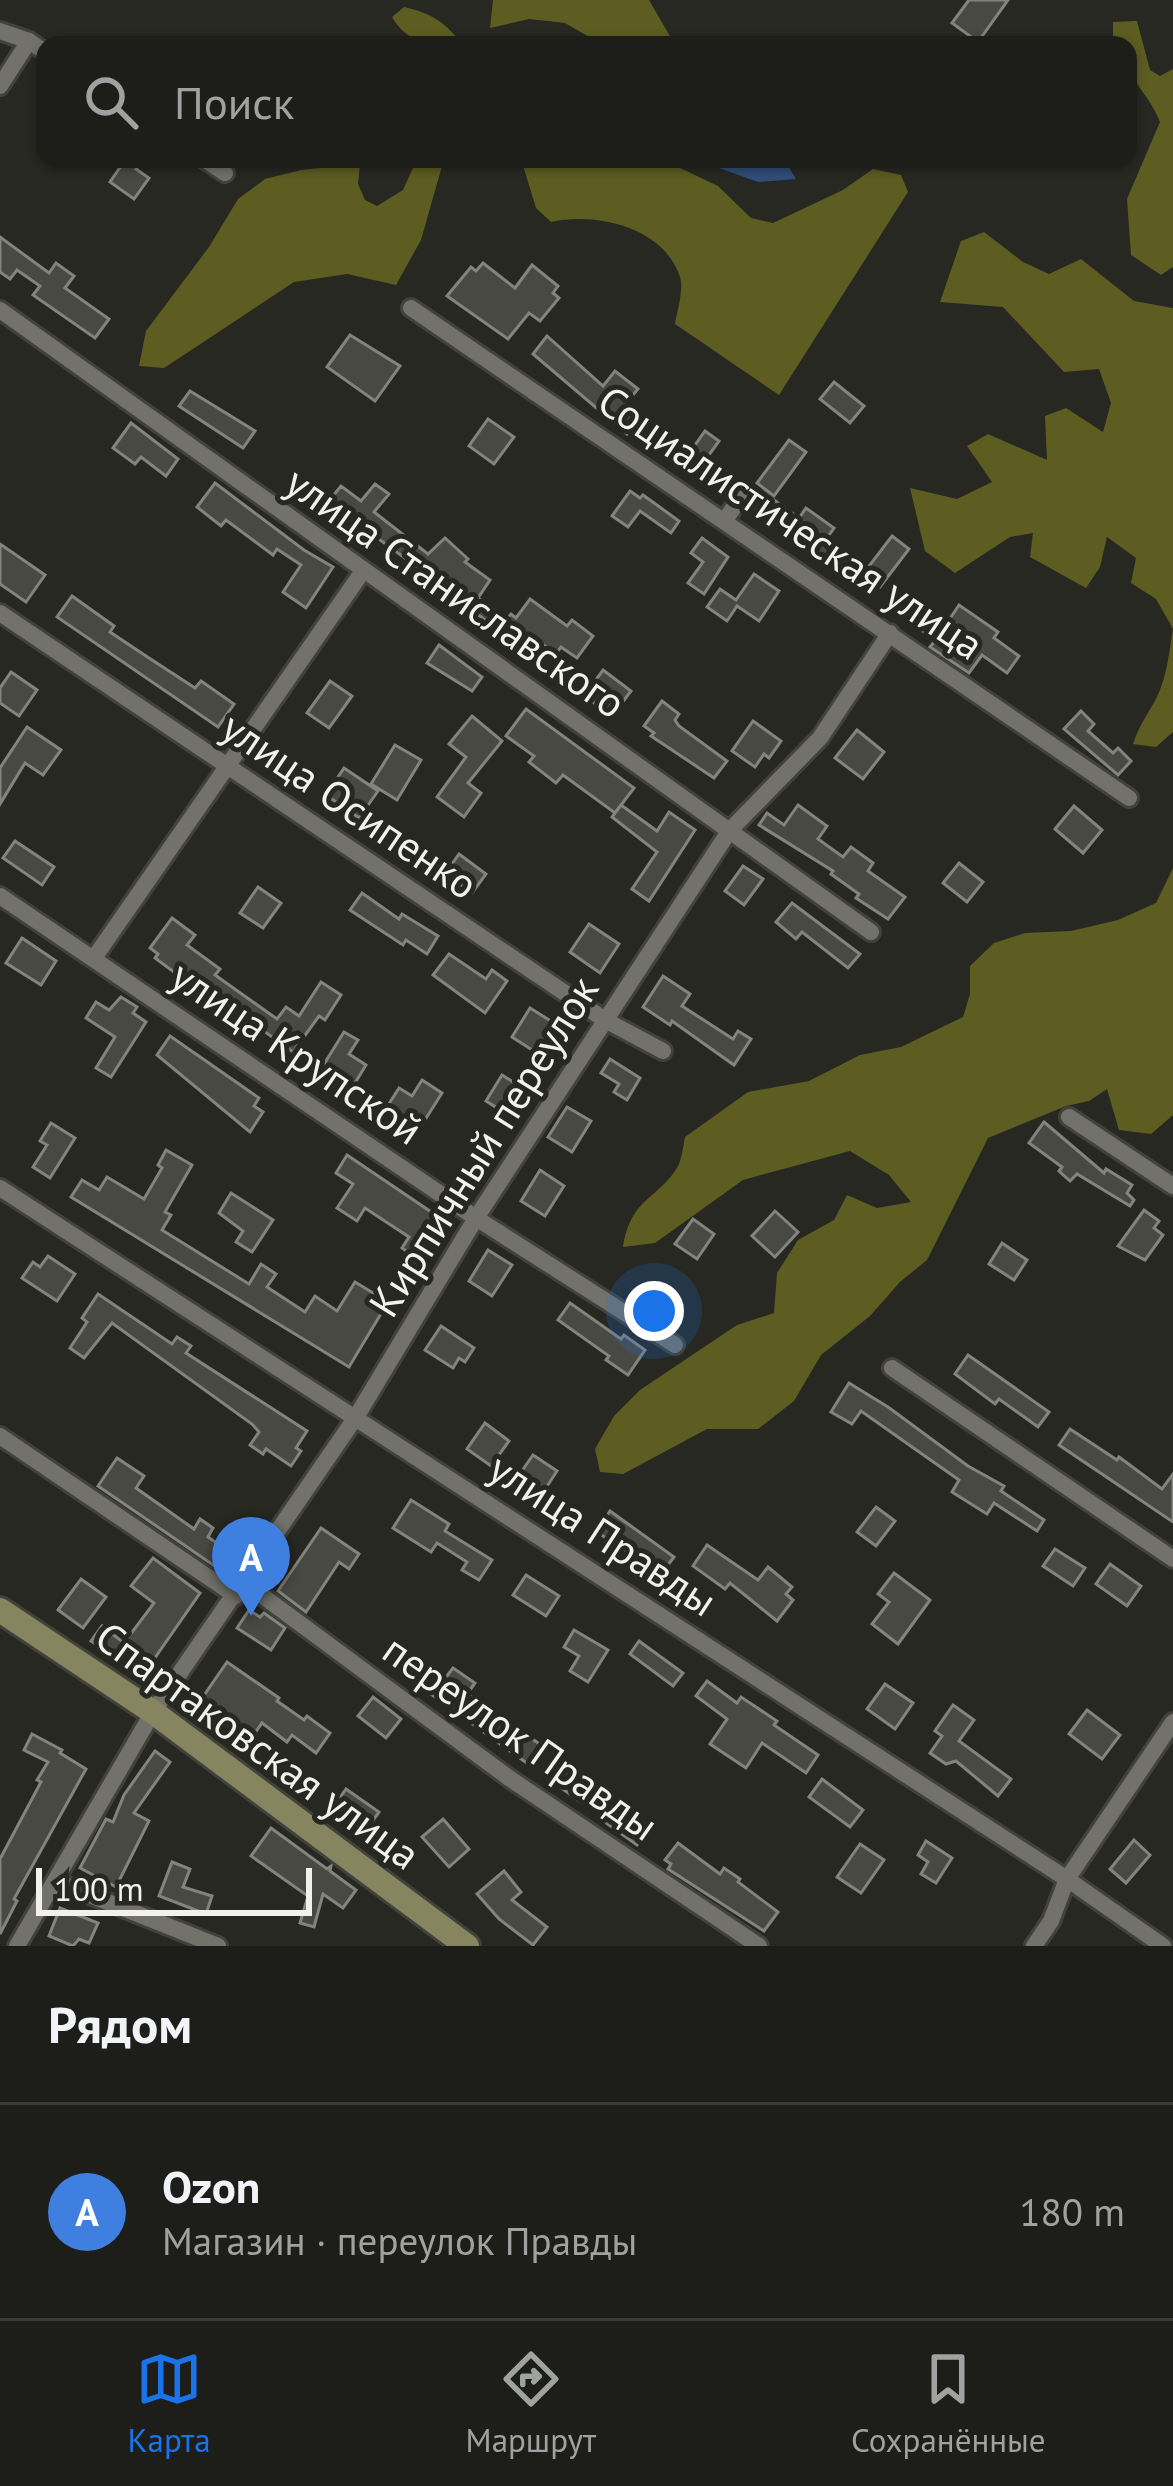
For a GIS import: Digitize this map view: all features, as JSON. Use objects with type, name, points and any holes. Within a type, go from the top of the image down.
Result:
[{"type":"street","points":[[0,32],[36,46]]},
{"type":"street","points":[[0,86],[28,41]]},
{"type":"street","points":[[219,168],[225,172]]},
{"type":"street","name":"Социалистическая улица","points":[[411,308],[1130,798]]},
{"type":"street","name":"улица Станиславского","points":[[0,310],[871,932]]},
{"type":"street","points":[[724,520],[743,494]]},
{"type":"street","points":[[94,958],[363,572]]},
{"type":"street","name":"улица Осипенко","points":[[0,613],[605,1020],[663,1051]]},
{"type":"street","name":"Кирпичный переулок","points":[[17,1946],[153,1712],[356,1417],[476,1217],[730,830],[820,738],[890,633]]},
{"type":"street","name":"улица Крупской","points":[[0,896],[476,1217],[675,1345]]},
{"type":"street","points":[[1069,1117],[1173,1186]]},
{"type":"street","name":"улица Правды","points":[[0,1188],[1067,1879],[1163,1946]]},
{"type":"street","points":[[892,1368],[1173,1559]]},
{"type":"street","name":"переулок Правды","points":[[0,1436],[240,1589],[759,1946]]},
{"type":"street","name":"Спартаковская улица","points":[[0,1610],[153,1712],[467,1946]]},
{"type":"street","points":[[1034,1946],[1051,1921],[1067,1879],[1173,1721]]},
{"type":"street","points":[[56,1882],[218,1946]]},
{"type":"shaded area","points":[[493,0],[649,0],[670,36],[587,36],[565,23],[529,19],[490,28]]},
{"type":"shaded area","points":[[404,7],[422,12],[454,36],[411,36],[392,17]]},
{"type":"shaded area","points":[[1137,21],[1150,70],[1160,76],[1173,69],[1173,267],[1161,275],[1131,255],[1127,199],[1160,122],[1137,83],[1137,36],[1113,36],[1113,22]]},
{"type":"shaded area","points":[[360,168],[358,184],[365,200],[377,206],[403,190],[413,168],[441,168],[421,240],[396,285],[347,274],[294,282],[164,368],[139,366],[146,331],[209,247],[238,199],[265,179],[301,170]]},
{"type":"shaded area","points":[[524,168],[680,168],[718,186],[751,218],[773,223],[843,190],[873,169],[901,175],[908,192],[779,395],[675,324],[680,277],[659,246],[644,235],[607,222],[551,222],[536,208]]},
{"type":"shaded area","points":[[984,232],[1023,262],[1049,274],[1081,259],[1134,301],[1173,308],[1173,629],[1156,599],[1131,583],[1136,558],[1107,537],[1100,567],[1086,588],[1030,557],[1033,533],[1010,537],[955,573],[925,551],[910,488],[957,499],[992,482],[967,446],[988,434],[1047,460],[1045,416],[1066,408],[1103,432],[1111,403],[1099,369],[1064,372],[1003,307],[940,302],[961,241]]},
{"type":"shaded area","points":[[1173,629],[1173,732],[1156,747],[1133,744],[1163,682]]},
{"type":"shaded area","points":[[1173,868],[1173,1115],[1151,1134],[1119,1130],[1107,1089],[1089,1101],[988,1138],[927,1260],[870,1316],[821,1355],[794,1401],[758,1429],[707,1429],[623,1474],[600,1472],[595,1449],[614,1416],[640,1390],[737,1325],[774,1313],[777,1273],[798,1240],[834,1220],[847,1195],[877,1208],[911,1202],[889,1175],[850,1151],[743,1180],[655,1243],[623,1247],[632,1218],[678,1166],[685,1137],[748,1092],[809,1081],[860,1055],[901,1047],[963,1017],[970,994],[970,966],[994,943],[1025,933],[1071,931],[1118,920],[1156,903]]},
{"type":"water","points":[[719,168],[789,168],[796,179],[758,182]]},
{"type":"building","points":[[969,0],[1008,0],[982,36],[970,36],[952,23]]},
{"type":"building","points":[[120,168],[137,168],[149,178],[134,199],[110,182]]},
{"type":"building","points":[[0,237],[49,273],[56,263],[74,276],[65,288],[109,319],[95,338],[33,295],[40,286],[17,270],[10,279],[0,272]]},
{"type":"building","points":[[483,263],[515,288],[532,265],[558,286],[553,293],[559,298],[540,321],[529,313],[508,339],[447,296],[471,267],[476,271]]},
{"type":"building","points":[[350,335],[400,366],[375,401],[327,367]]},
{"type":"building","points":[[547,336],[603,386],[615,371],[638,389],[624,406],[639,416],[627,434],[533,354]]},
{"type":"building","points":[[834,382],[864,406],[850,423],[820,399]]},
{"type":"building","points":[[190,391],[255,431],[243,448],[179,406]]},
{"type":"building","points":[[488,419],[514,437],[494,464],[469,446]]},
{"type":"building","points":[[131,423],[178,459],[166,476],[141,457],[135,464],[113,448]]},
{"type":"building","points":[[705,431],[719,441],[706,459],[726,472],[716,486],[683,462]]},
{"type":"building","points":[[789,440],[806,452],[774,496],[757,483]]},
{"type":"building","points":[[215,483],[333,567],[306,608],[283,592],[301,565],[277,549],[273,555],[226,520],[221,526],[197,507]]},
{"type":"building","points":[[375,484],[389,494],[374,512],[428,554],[445,538],[468,559],[465,562],[490,580],[478,598],[496,611],[488,622],[452,603],[457,596],[328,502],[341,486],[361,501]]},
{"type":"building","points":[[630,491],[679,521],[671,533],[640,511],[628,527],[612,516]]},
{"type":"building","points":[[763,492],[799,518],[806,508],[834,528],[827,538],[859,564],[850,576],[799,543],[802,538],[777,520],[774,523],[752,507]]},
{"type":"building","points":[[892,536],[909,549],[880,587],[863,574]]},
{"type":"building","points":[[702,538],[728,557],[704,594],[688,583],[703,562],[691,553]]},
{"type":"building","points":[[0,544],[45,575],[26,602],[0,584]]},
{"type":"building","points":[[754,574],[779,591],[759,621],[737,606],[727,621],[707,607],[720,589],[736,600]]},
{"type":"building","points":[[72,596],[114,626],[110,632],[146,656],[195,688],[201,681],[234,704],[218,727],[57,617]]},
{"type":"building","points":[[908,596],[945,626],[959,605],[998,632],[994,638],[1019,656],[1007,673],[982,655],[969,673],[930,647],[935,641],[897,610]]},
{"type":"building","points":[[530,599],[567,626],[572,620],[593,636],[577,658],[561,647],[556,654],[541,643],[533,653],[500,628],[511,614],[516,618]]},
{"type":"building","points":[[439,645],[482,677],[472,691],[427,663]]},
{"type":"building","points":[[603,670],[631,691],[612,716],[584,696]]},
{"type":"building","points":[[11,672],[37,690],[19,716],[0,703],[0,688]]},
{"type":"building","points":[[330,681],[352,696],[329,728],[307,713]]},
{"type":"building","points":[[662,701],[679,714],[675,720],[679,726],[727,761],[714,778],[651,736],[654,733],[644,726]]},
{"type":"building","points":[[526,709],[634,788],[615,813],[563,775],[556,783],[529,762],[534,756],[506,736]]},
{"type":"building","points":[[1081,711],[1094,724],[1088,731],[1113,753],[1118,748],[1131,761],[1118,775],[1064,729]]},
{"type":"building","points":[[472,716],[502,741],[468,783],[481,793],[464,817],[437,797],[466,757],[449,744]]},
{"type":"building","points":[[753,721],[781,741],[755,767],[732,751]]},
{"type":"building","points":[[27,727],[61,750],[43,775],[25,763],[0,804],[0,768]]},
{"type":"building","points":[[857,730],[884,752],[863,779],[835,758]]},
{"type":"building","points":[[395,745],[421,760],[397,800],[371,784]]},
{"type":"building","points":[[344,768],[378,791],[359,818],[326,795]]},
{"type":"building","points":[[621,805],[657,831],[669,812],[695,830],[649,901],[632,889],[657,852],[612,817]]},
{"type":"building","points":[[798,805],[827,826],[818,839],[843,857],[851,847],[873,863],[868,871],[905,897],[888,919],[856,898],[859,894],[833,871],[759,825],[767,813],[784,825]]},
{"type":"building","points":[[1074,806],[1102,830],[1083,853],[1055,829]]},
{"type":"building","points":[[15,841],[54,867],[42,885],[3,858]]},
{"type":"building","points":[[459,854],[486,874],[472,893],[445,874]]},
{"type":"building","points":[[959,863],[983,882],[967,902],[943,883]]},
{"type":"building","points":[[743,866],[763,879],[744,905],[725,891]]},
{"type":"building","points":[[258,887],[281,903],[263,928],[240,913]]},
{"type":"building","points":[[362,893],[399,919],[402,914],[438,936],[427,954],[406,940],[403,945],[350,910]]},
{"type":"building","points":[[792,903],[860,954],[848,968],[802,932],[796,939],[776,922]]},
{"type":"building","points":[[172,918],[195,935],[187,945],[220,969],[215,975],[277,1019],[286,1007],[299,1016],[321,982],[341,995],[325,1020],[319,1016],[293,1052],[247,1019],[244,1024],[236,1018],[233,1022],[222,1014],[225,1010],[155,958],[158,954],[150,948]]},
{"type":"building","points":[[589,924],[619,944],[600,973],[570,952]]},
{"type":"building","points":[[22,938],[56,961],[41,985],[6,963]]},
{"type":"building","points":[[449,954],[486,979],[492,970],[507,981],[485,1013],[433,975]]},
{"type":"building","points":[[663,976],[690,994],[682,1006],[733,1039],[738,1031],[751,1039],[734,1065],[672,1021],[670,1025],[643,1007]]},
{"type":"building","points":[[121,997],[137,1007],[133,1013],[146,1022],[111,1077],[96,1068],[115,1037],[86,1018],[96,1002],[109,1010]]},
{"type":"building","points":[[530,1008],[562,1028],[543,1057],[512,1037]]},
{"type":"building","points":[[344,1032],[358,1040],[349,1054],[366,1065],[355,1083],[324,1064]]},
{"type":"building","points":[[170,1036],[259,1098],[254,1106],[263,1112],[250,1132],[157,1055]]},
{"type":"building","points":[[610,1059],[640,1078],[627,1100],[614,1092],[619,1084],[601,1073]]},
{"type":"building","points":[[502,1075],[529,1092],[513,1118],[486,1101]]},
{"type":"building","points":[[422,1080],[442,1093],[418,1131],[385,1110],[399,1088],[412,1096]]},
{"type":"building","points":[[567,1107],[591,1121],[572,1152],[548,1137]]},
{"type":"building","points":[[1044,1122],[1104,1173],[1106,1169],[1132,1185],[1127,1193],[1134,1200],[1130,1206],[1077,1174],[1070,1181],[1059,1171],[1062,1167],[1029,1143]]},
{"type":"building","points":[[51,1123],[75,1138],[50,1178],[33,1167],[47,1145],[40,1141]]},
{"type":"building","points":[[166,1150],[192,1165],[165,1212],[171,1215],[162,1230],[249,1284],[261,1264],[276,1274],[267,1287],[305,1312],[315,1296],[337,1311],[355,1282],[388,1302],[349,1367],[71,1197],[82,1180],[99,1190],[107,1177],[144,1199],[162,1168],[158,1165]]},
{"type":"building","points":[[347,1155],[449,1224],[416,1276],[401,1267],[410,1254],[402,1248],[409,1237],[365,1208],[357,1221],[337,1208],[353,1184],[336,1173]]},
{"type":"building","points":[[540,1170],[564,1186],[545,1216],[521,1201]]},
{"type":"building","points":[[231,1193],[273,1220],[252,1252],[236,1242],[243,1231],[219,1213]]},
{"type":"building","points":[[1144,1210],[1159,1221],[1154,1228],[1163,1235],[1145,1260],[1118,1246]]},
{"type":"building","points":[[775,1211],[798,1232],[775,1257],[752,1236]]},
{"type":"building","points":[[693,1219],[714,1234],[697,1259],[675,1244]]},
{"type":"building","points":[[1002,1243],[1027,1260],[1014,1280],[989,1264]]},
{"type":"building","points":[[488,1250],[512,1265],[492,1296],[469,1281]]},
{"type":"building","points":[[48,1256],[75,1274],[57,1301],[22,1278],[33,1262],[40,1267]]},
{"type":"building","points":[[98,1294],[172,1344],[177,1337],[191,1346],[186,1353],[307,1431],[291,1466],[266,1449],[263,1454],[250,1445],[259,1432],[252,1424],[112,1323],[84,1358],[70,1348]]},
{"type":"building","points":[[570,1303],[645,1350],[628,1375],[558,1320]]},
{"type":"building","points":[[441,1326],[474,1348],[465,1362],[459,1358],[453,1368],[425,1350]]},
{"type":"building","points":[[968,1355],[1049,1412],[1038,1427],[999,1399],[995,1404],[955,1374]]},
{"type":"building","points":[[849,1383],[1004,1486],[1001,1491],[1044,1520],[1037,1531],[994,1503],[987,1514],[952,1492],[959,1480],[861,1411],[852,1424],[831,1412]]},
{"type":"building","points":[[485,1423],[509,1441],[491,1466],[467,1449]]},
{"type":"building","points":[[1070,1429],[1162,1489],[1173,1474],[1173,1522],[1059,1445]]},
{"type":"building","points":[[533,1455],[557,1471],[542,1494],[517,1478]]},
{"type":"building","points":[[117,1458],[144,1476],[136,1488],[194,1529],[200,1519],[213,1528],[208,1537],[231,1553],[219,1569],[98,1486]]},
{"type":"building","points":[[411,1500],[449,1524],[445,1531],[492,1560],[479,1580],[462,1570],[467,1562],[437,1543],[431,1552],[393,1528]]},
{"type":"building","points":[[876,1507],[895,1521],[876,1546],[857,1532]]},
{"type":"building","points":[[610,1511],[674,1557],[661,1574],[597,1532]]},
{"type":"building","points":[[321,1528],[359,1554],[349,1569],[339,1562],[306,1612],[278,1591]]},
{"type":"building","points":[[707,1545],[758,1580],[768,1567],[792,1587],[786,1594],[793,1600],[777,1621],[730,1583],[725,1589],[693,1566]]},
{"type":"building","points":[[1055,1549],[1085,1568],[1073,1586],[1043,1566]]},
{"type":"building","points":[[153,1558],[200,1593],[143,1675],[91,1641],[102,1626],[124,1643],[154,1603],[131,1586]]},
{"type":"building","points":[[1110,1564],[1141,1586],[1127,1606],[1096,1584]]},
{"type":"building","points":[[894,1573],[930,1600],[898,1644],[872,1624],[889,1602],[878,1594]]},
{"type":"building","points":[[526,1575],[559,1596],[546,1616],[513,1595]]},
{"type":"building","points":[[81,1579],[106,1597],[83,1628],[58,1610]]},
{"type":"building","points":[[249,1610],[260,1617],[264,1613],[285,1628],[271,1650],[237,1628]]},
{"type":"building","points":[[574,1630],[608,1650],[588,1682],[570,1671],[579,1656],[564,1647]]},
{"type":"building","points":[[639,1641],[683,1673],[673,1686],[630,1654]]},
{"type":"building","points":[[227,1662],[304,1720],[307,1716],[330,1733],[316,1753],[292,1735],[287,1742],[262,1723],[250,1740],[198,1704]]},
{"type":"building","points":[[453,1668],[475,1683],[467,1694],[541,1745],[528,1764],[432,1695]]},
{"type":"building","points":[[707,1681],[737,1703],[741,1697],[777,1721],[774,1725],[818,1755],[806,1773],[762,1743],[746,1768],[710,1744],[727,1719],[696,1696]]},
{"type":"building","points":[[885,1684],[913,1703],[895,1729],[867,1709]]},
{"type":"building","points":[[373,1697],[401,1719],[386,1738],[358,1716]]},
{"type":"building","points":[[953,1705],[974,1720],[959,1741],[1011,1779],[998,1796],[956,1761],[946,1764],[930,1753],[942,1736],[935,1731]]},
{"type":"building","points":[[1087,1710],[1120,1735],[1102,1759],[1069,1734]]},
{"type":"building","points":[[32,1734],[86,1769],[14,1899],[0,1934],[0,1859],[48,1762],[24,1750]]},
{"type":"building","points":[[155,1751],[170,1762],[134,1813],[149,1821],[116,1887],[80,1868],[106,1819],[113,1822],[124,1795]]},
{"type":"building","points":[[566,1764],[595,1785],[582,1803],[553,1782]]},
{"type":"building","points":[[822,1779],[863,1810],[850,1827],[809,1797]]},
{"type":"building","points":[[346,1789],[379,1812],[364,1833],[331,1810]]},
{"type":"building","points":[[617,1807],[648,1829],[637,1845],[606,1823]]},
{"type":"building","points":[[443,1819],[469,1849],[449,1867],[422,1837]]},
{"type":"building","points":[[271,1828],[327,1869],[331,1866],[330,1871],[356,1890],[343,1908],[323,1894],[314,1927],[300,1923],[308,1896],[251,1856]]},
{"type":"building","points":[[1134,1840],[1150,1855],[1126,1883],[1110,1869]]},
{"type":"building","points":[[926,1841],[952,1858],[936,1883],[921,1874],[928,1862],[918,1855]]},
{"type":"building","points":[[678,1843],[720,1874],[724,1868],[740,1879],[778,1912],[764,1931],[668,1869],[671,1864],[665,1860]]},
{"type":"building","points":[[860,1844],[884,1860],[861,1893],[837,1877]]},
{"type":"building","points":[[172,1862],[190,1869],[183,1887],[212,1896],[206,1914],[159,1896]]},
{"type":"building","points":[[504,1871],[521,1892],[512,1900],[547,1927],[533,1945],[499,1919],[477,1894]]},
{"type":"building","points":[[60,1908],[98,1923],[89,1943],[79,1939],[73,1946],[49,1936]]},
{"type":"place","name":"Ozon","points":[[251,1616]]}]
